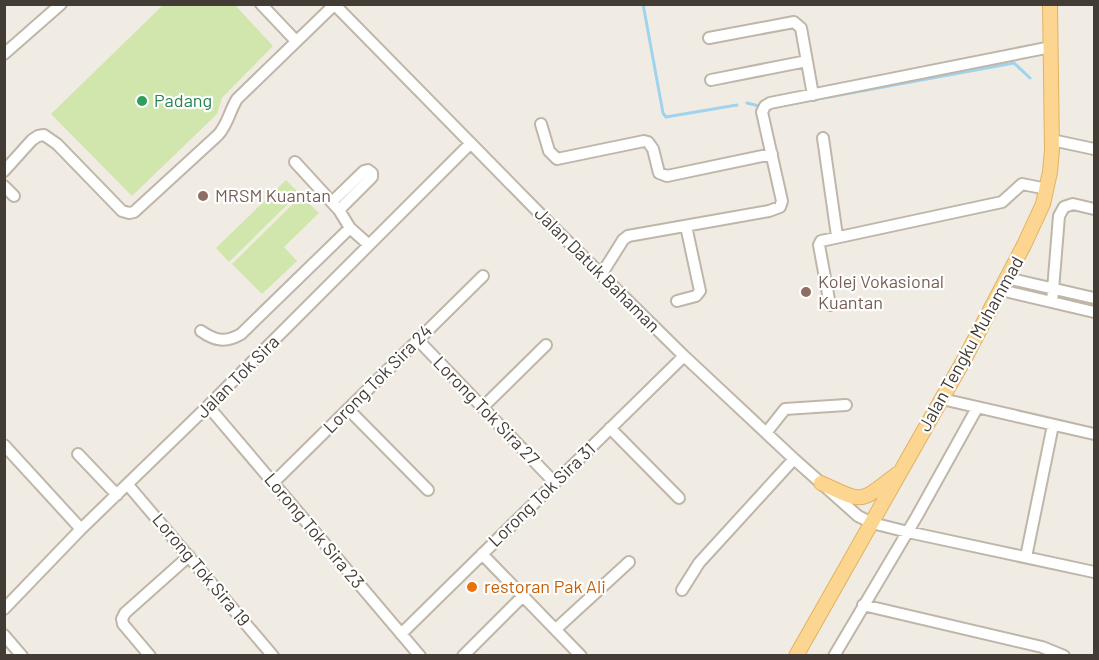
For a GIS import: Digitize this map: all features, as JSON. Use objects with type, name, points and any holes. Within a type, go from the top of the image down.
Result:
[{"type":"main road","name":"Jalan Tengku Muhammad","points":[[796,656],[942,399],[1035,224],[1047,189],[1050,172],[1052,140],[1050,4]]},
{"type":"main road","points":[[821,483],[858,499],[869,495],[902,470]]},
{"type":"street","points":[[4,54],[61,4]]},
{"type":"street","points":[[261,4],[296,41]]},
{"type":"street","points":[[4,171],[32,140],[44,135],[57,144],[122,211],[134,212],[218,135],[227,124],[232,106],[237,99],[334,5]]},
{"type":"street","name":"Jalan Datuk Bahaman","points":[[334,5],[470,144],[684,356],[858,516],[872,523],[908,532],[1095,572]]},
{"type":"street","points":[[709,38],[794,22],[801,28],[813,94]]},
{"type":"street","points":[[601,275],[623,240],[628,236],[769,211],[780,207],[782,201],[762,112],[770,103],[1051,47]]},
{"type":"street","points":[[711,80],[807,61]]},
{"type":"street","points":[[541,124],[549,151],[556,159],[644,141],[654,149],[659,172],[667,176],[772,154]]},
{"type":"street","points":[[823,138],[837,236]]},
{"type":"street","points":[[1052,140],[1095,149]]},
{"type":"street","name":"Jalan Tok Sira","points":[[4,609],[81,529],[208,406],[470,144]]},
{"type":"street","points":[[295,162],[335,206],[350,228],[369,245]]},
{"type":"street","points":[[830,305],[819,245],[821,241],[1002,202],[1022,184],[1047,189]]},
{"type":"street","points":[[4,186],[15,196]]},
{"type":"street","points":[[1052,302],[1059,216],[1064,207],[1073,204],[1095,209]]},
{"type":"street","points":[[677,302],[696,296],[700,291],[686,226]]},
{"type":"street","points":[[201,331],[218,340],[228,340],[241,334],[350,228]]},
{"type":"street","name":"Lorong Tok Sira 24","points":[[274,483],[483,276]]},
{"type":"street","points":[[1004,284],[1053,289],[1095,298]]},
{"type":"street","points":[[1004,284],[1052,302],[1095,312]]},
{"type":"street","name":"Lorong Tok Sira 27","points":[[418,340],[554,482]]},
{"type":"street","points":[[483,407],[546,345]]},
{"type":"street","name":"Lorong Tok Sira 31","points":[[401,634],[684,356]]},
{"type":"street","points":[[942,399],[1095,434]]},
{"type":"street","points":[[766,433],[785,409],[846,405]]},
{"type":"street","name":"Lorong Tok Sira 23","points":[[208,406],[420,656]]},
{"type":"street","points":[[834,656],[908,532],[977,408]]},
{"type":"street","points":[[348,409],[428,490]]},
{"type":"street","points":[[1026,557],[1053,425]]},
{"type":"street","points":[[610,428],[678,498]]},
{"type":"street","points":[[4,445],[81,529]]},
{"type":"street","points":[[78,454],[117,495]]},
{"type":"street","points":[[682,590],[699,563],[794,459]]},
{"type":"street","name":"Lorong Tok Sira 19","points":[[128,485],[273,656]]},
{"type":"street","points":[[482,554],[581,656]]},
{"type":"street","points":[[150,656],[123,624],[124,613],[189,556]]},
{"type":"street","points":[[556,629],[628,562]]},
{"type":"street","points":[[463,656],[523,596]]},
{"type":"street","points":[[863,606],[1042,647],[1064,656]]},
{"type":"street","points":[[4,635],[22,656]]},
{"type":"green space","name":"Padang","points":[[163,5],[235,5],[273,46],[222,98],[217,114],[132,196],[51,114]]},
{"type":"green space","points":[[286,180],[299,193],[229,262],[216,248]]},
{"type":"green space","points":[[301,196],[319,213],[284,247],[297,261],[262,294],[232,264]]},
{"type":"waterway","points":[[643,4],[663,113],[666,117],[737,105]]},
{"type":"waterway","points":[[769,108],[1014,63],[1030,78]]},
{"type":"waterway","points":[[747,103],[759,106]]},
{"type":"place","name":"Padang","points":[[142,101]]},
{"type":"place","name":"MRSM Kuantan","points":[[203,196]]},
{"type":"place","name":"Kolej Vokasional Kuantan","points":[[806,292]]},
{"type":"place","name":"restoran Pak Ali","points":[[472,587]]}]
